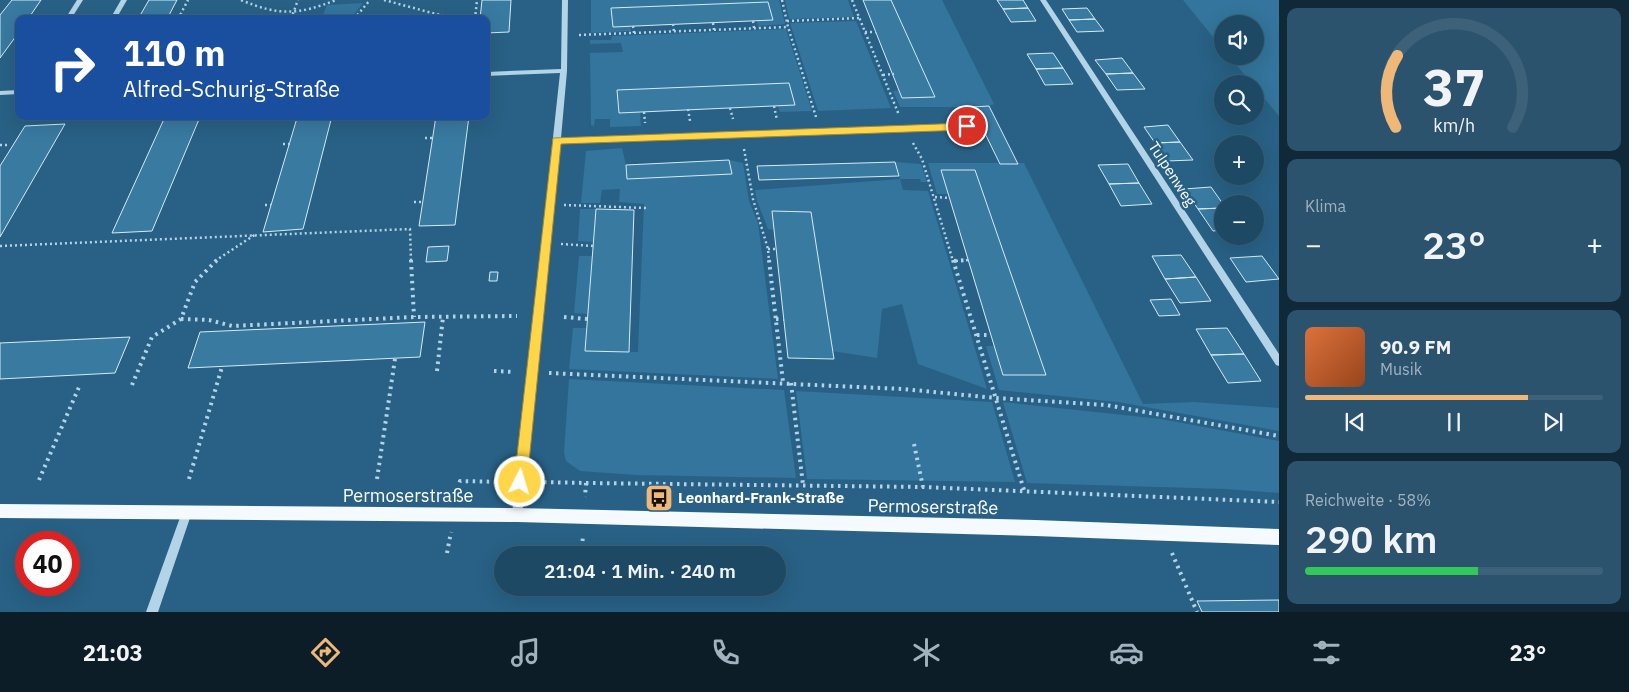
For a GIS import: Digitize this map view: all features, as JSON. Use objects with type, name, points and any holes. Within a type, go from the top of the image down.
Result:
[{"type":"main road","name":"Permoserstraße","points":[[0,511],[517,515],[1274,536]]},
{"type":"street","points":[[71,15],[80,0]]},
{"type":"street","points":[[115,15],[124,0]]},
{"type":"street","points":[[517,515],[530,372],[546,244],[564,71],[565,0]]},
{"type":"street","name":"Tulpenweg","points":[[1043,0],[1279,362]]},
{"type":"street","points":[[490,74],[564,71]]},
{"type":"street","points":[[0,93],[15,92]]},
{"type":"street","points":[[556,141],[967,126]]},
{"type":"street","points":[[152,612],[187,512]]},
{"type":"path","points":[[180,15],[187,1],[193,0]]},
{"type":"path","points":[[241,0],[272,13],[292,14],[312,10],[336,0]]},
{"type":"path","points":[[292,14],[298,0]]},
{"type":"path","points":[[357,15],[370,0]]},
{"type":"path","points":[[384,0],[442,15]]},
{"type":"path","points":[[475,15],[477,0]]},
{"type":"path","points":[[782,0],[788,27],[821,132]]},
{"type":"path","points":[[852,0],[905,129],[922,159],[978,335],[1024,490]]},
{"type":"path","points":[[787,21],[860,18]]},
{"type":"path","points":[[753,21],[754,28]]},
{"type":"path","points":[[713,23],[714,30]]},
{"type":"path","points":[[673,24],[674,32]]},
{"type":"path","points":[[633,26],[634,33]]},
{"type":"path","points":[[565,36],[788,27]]},
{"type":"path","points":[[865,32],[876,32]]},
{"type":"path","points":[[883,75],[894,74]]},
{"type":"path","points":[[741,134],[753,199],[768,249],[783,382]]},
{"type":"path","points":[[425,138],[433,138]]},
{"type":"path","points":[[0,145],[9,144]]},
{"type":"path","points":[[283,144],[290,144]]},
{"type":"path","points":[[934,198],[948,198]]},
{"type":"path","points":[[414,202],[422,202]]},
{"type":"path","points":[[265,205],[271,205]]},
{"type":"path","points":[[549,205],[646,208]]},
{"type":"path","points":[[0,246],[410,229],[414,318]]},
{"type":"path","points":[[180,320],[195,282],[213,262],[256,234]]},
{"type":"path","points":[[546,244],[593,246]]},
{"type":"path","points":[[768,249],[776,249]]},
{"type":"path","points":[[954,260],[968,260]]},
{"type":"path","points":[[132,385],[152,337],[180,320],[209,320],[232,326],[414,318],[517,316]]},
{"type":"path","points":[[437,371],[443,317]]},
{"type":"path","points":[[564,317],[587,319]]},
{"type":"path","points":[[776,319],[784,319]]},
{"type":"path","points":[[978,335],[991,335]]},
{"type":"path","points":[[377,479],[395,358]]},
{"type":"path","points":[[189,479],[222,367]]},
{"type":"path","points":[[494,371],[783,382],[1106,404],[1279,436]]},
{"type":"path","points":[[791,383],[803,485]]},
{"type":"path","points":[[39,480],[79,387]]},
{"type":"path","points":[[914,444],[923,487]]},
{"type":"path","points":[[586,483],[923,487],[1279,502]]},
{"type":"path","points":[[1163,532],[1197,612]]},
{"type":"shaded area","points":[[591,0],[779,0],[785,24],[758,26],[757,21],[773,20],[768,3],[611,9],[613,27],[630,26],[631,31],[591,33]]},
{"type":"shaded area","points":[[785,0],[848,0],[854,17],[789,19]]},
{"type":"shaded area","points":[[891,0],[942,0],[994,104],[972,107],[900,107],[893,91],[899,90],[935,96]]},
{"type":"shaded area","points":[[1183,0],[1279,0],[1279,116],[1264,98],[1264,75],[1245,75],[1236,65],[1264,65],[1264,15],[1214,15],[1214,38]]},
{"type":"shaded area","points":[[363,3],[354,15],[323,15],[327,5]]},
{"type":"shaded area","points":[[856,21],[891,108],[818,111],[790,23]]},
{"type":"shaded area","points":[[786,29],[812,111],[780,112],[778,106],[795,105],[789,83],[618,90],[619,112],[640,112],[641,126],[610,127],[610,119],[595,119],[594,126],[591,125],[590,53],[623,52],[621,43],[590,44],[590,40],[611,40],[612,36]]},
{"type":"shaded area","points":[[622,148],[626,165],[729,160],[743,163],[749,201],[758,223],[778,379],[569,369],[573,328],[586,328],[585,351],[638,352],[644,204],[619,202],[620,189],[602,190],[600,203],[581,203],[586,151]]},
{"type":"shaded area","points":[[895,162],[921,164],[927,182],[921,182],[920,179],[900,179]]},
{"type":"shaded area","points":[[928,163],[1024,163],[1143,404],[1194,402],[1279,408],[1279,431],[1118,402],[999,390],[986,346],[995,346],[1003,375],[1046,375],[975,170],[941,170],[948,194],[937,194]]},
{"type":"shaded area","points":[[900,179],[903,190],[928,191],[987,389],[918,364],[902,304],[882,309],[877,358],[832,351],[772,211],[774,230],[768,229],[757,201],[755,190]]},
{"type":"shaded area","points":[[580,209],[596,209],[593,242],[578,241]]},
{"type":"shaded area","points":[[579,256],[592,256],[588,314],[574,313]]},
{"type":"shaded area","points":[[569,379],[784,390],[796,478],[636,475],[580,471],[566,461],[564,452]]},
{"type":"shaded area","points":[[796,391],[992,402],[1015,482],[807,479]]},
{"type":"shaded area","points":[[1003,402],[1161,419],[1279,441],[1279,493],[1226,489],[1027,483]]},
{"type":"building","points":[[12,0],[41,0],[31,15],[15,15],[15,37],[0,58],[0,15]]},
{"type":"building","points":[[149,0],[177,0],[169,15],[140,15]]},
{"type":"building","points":[[482,0],[511,0],[509,32],[490,33],[490,15],[480,15]]},
{"type":"building","points":[[863,0],[891,0],[935,97],[902,98]]},
{"type":"building","points":[[997,0],[1023,0],[1028,8],[1003,9]]},
{"type":"building","points":[[768,2],[773,20],[613,27],[611,8]]},
{"type":"building","points":[[1028,8],[1036,21],[1011,22],[1003,9]]},
{"type":"building","points":[[1087,8],[1095,19],[1069,20],[1062,9]]},
{"type":"building","points":[[1095,19],[1104,31],[1077,32],[1069,20]]},
{"type":"building","points":[[1053,53],[1063,68],[1036,69],[1027,54]]},
{"type":"building","points":[[1122,58],[1133,73],[1106,74],[1095,60]]},
{"type":"building","points":[[1063,68],[1073,84],[1045,85],[1036,69]]},
{"type":"building","points":[[1133,73],[1145,89],[1117,90],[1106,74]]},
{"type":"building","points":[[789,83],[795,105],[619,113],[617,90]]},
{"type":"building","points":[[989,106],[1018,164],[1000,164],[972,107]]},
{"type":"building","points":[[164,120],[199,120],[152,231],[112,233]]},
{"type":"building","points":[[296,120],[331,120],[303,229],[263,232]]},
{"type":"building","points":[[435,120],[468,120],[455,225],[419,226]]},
{"type":"building","points":[[65,124],[0,237],[0,166],[25,126]]},
{"type":"building","points":[[1168,125],[1180,142],[1155,143],[1144,127]]},
{"type":"building","points":[[1180,142],[1193,160],[1167,161],[1155,143]]},
{"type":"building","points":[[729,160],[732,174],[627,179],[626,165]]},
{"type":"building","points":[[895,162],[899,176],[759,180],[757,166]]},
{"type":"building","points":[[1128,164],[1139,183],[1109,184],[1098,165]]},
{"type":"building","points":[[941,170],[975,170],[1046,375],[1003,375]]},
{"type":"building","points":[[1139,183],[1152,204],[1121,206],[1109,184]]},
{"type":"building","points":[[1211,187],[1217,195],[1214,195],[1214,208],[1198,209],[1184,189]]},
{"type":"building","points":[[1214,208],[1214,231],[1213,231],[1198,209]]},
{"type":"building","points":[[596,209],[634,210],[629,352],[585,351]]},
{"type":"building","points":[[772,211],[811,212],[834,359],[788,358]]},
{"type":"building","points":[[449,246],[447,261],[426,262],[428,247]]},
{"type":"building","points":[[1181,255],[1196,277],[1165,279],[1152,256]]},
{"type":"building","points":[[1262,256],[1279,279],[1246,282],[1230,258]]},
{"type":"building","points":[[490,272],[498,272],[497,281],[489,281]]},
{"type":"building","points":[[1196,277],[1211,301],[1180,303],[1165,279]]},
{"type":"building","points":[[1171,299],[1180,315],[1159,316],[1150,300]]},
{"type":"building","points":[[425,322],[420,357],[188,368],[200,332]]},
{"type":"building","points":[[1227,328],[1244,354],[1211,355],[1196,329]]},
{"type":"building","points":[[130,337],[115,373],[0,379],[0,343]]},
{"type":"building","points":[[1244,354],[1261,381],[1228,383],[1211,355]]},
{"type":"building","points":[[1279,600],[1279,612],[1202,612],[1197,601]]},
{"type":"place","name":"Leonhard-Frank-Straße","points":[[659,498]]},
{"type":"route","points":[[520,482],[530,372],[543,272],[556,141],[967,126]]}]
